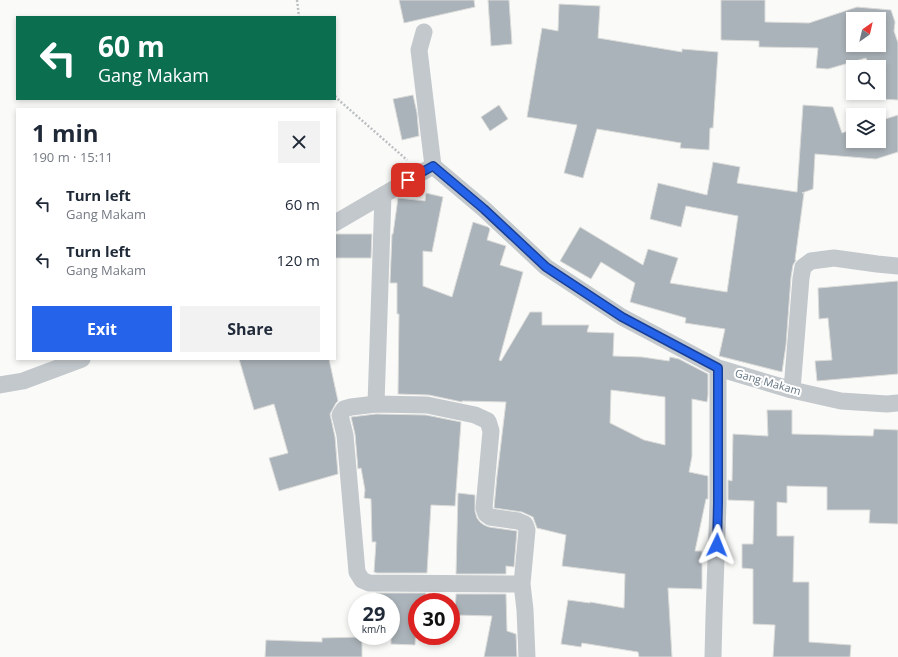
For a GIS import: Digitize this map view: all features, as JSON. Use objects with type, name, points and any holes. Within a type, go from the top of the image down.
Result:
[{"type":"street","points":[[336,222],[427,169],[419,50],[424,32]]},
{"type":"street","name":"Gang Makam","points":[[427,169],[484,209],[546,267],[622,317],[718,368],[792,390],[841,402],[898,403]]},
{"type":"street","points":[[376,404],[383,195]]},
{"type":"street","points":[[792,390],[801,278],[804,267],[811,261],[834,258],[898,266]]},
{"type":"street","points":[[0,385],[23,381],[79,360]]},
{"type":"street","points":[[713,657],[718,503],[718,368]]},
{"type":"street","points":[[522,584],[369,583],[362,580],[357,572],[345,435],[340,415],[344,409],[376,404],[427,406],[475,415],[488,421],[492,431],[484,508],[486,514],[490,517],[518,521],[525,524],[527,530],[522,584],[525,610],[527,657]]},
{"type":"path","points":[[296,0],[299,16]]},
{"type":"path","points":[[336,97],[427,169]]},
{"type":"building","points":[[399,0],[474,0],[475,7],[404,23]]},
{"type":"building","points":[[488,0],[509,0],[512,44],[491,46]]},
{"type":"building","points":[[721,0],[765,0],[765,22],[809,23],[857,7],[891,10],[895,22],[894,31],[898,43],[898,100],[886,99],[886,60],[867,60],[866,58],[859,60],[846,60],[846,64],[828,69],[816,68],[818,48],[759,47],[759,41],[721,40]]},
{"type":"building","points":[[559,4],[600,6],[598,38],[682,52],[682,49],[718,52],[713,128],[710,128],[709,150],[680,148],[681,143],[597,129],[583,178],[564,173],[577,125],[527,117],[542,28],[558,31]]},
{"type":"building","points":[[413,95],[417,113],[419,136],[402,140],[393,99]]},
{"type":"building","points":[[499,105],[508,119],[490,131],[481,117]]},
{"type":"building","points":[[803,105],[833,107],[842,133],[846,132],[846,148],[886,148],[886,119],[898,115],[898,152],[876,159],[815,154],[813,189],[802,193],[804,193],[796,260],[793,265],[791,277],[786,345],[782,372],[719,356],[725,329],[685,323],[686,318],[630,302],[635,283],[601,262],[591,279],[560,261],[580,227],[643,265],[648,249],[678,258],[670,283],[727,292],[738,216],[686,206],[681,227],[650,219],[658,183],[707,195],[713,162],[740,167],[737,183],[797,192]]},
{"type":"building","points":[[426,193],[443,197],[432,252],[423,251],[423,286],[452,297],[473,222],[490,229],[487,240],[506,246],[500,265],[523,272],[499,360],[501,361],[530,312],[542,312],[542,325],[589,325],[587,332],[614,333],[613,356],[642,357],[669,361],[670,357],[679,359],[708,374],[707,402],[692,399],[692,456],[689,472],[708,476],[708,499],[706,499],[695,551],[702,551],[702,589],[668,588],[672,657],[639,657],[638,652],[582,643],[581,647],[561,644],[568,600],[624,608],[625,574],[562,566],[566,535],[537,528],[533,517],[522,512],[494,508],[506,402],[462,402],[429,395],[398,394],[399,314],[397,314],[397,283],[390,283],[392,234],[398,198],[425,201]],"holes":[[[611,390],[665,397],[665,445],[644,440],[610,423]]]},
{"type":"building","points":[[336,234],[372,234],[371,258],[336,258]]},
{"type":"building","points":[[898,281],[898,374],[817,381],[815,361],[832,360],[828,318],[819,319],[818,288]]},
{"type":"building","points":[[239,360],[329,360],[338,401],[330,414],[335,437],[338,474],[279,491],[269,458],[288,453],[274,404],[254,410]]},
{"type":"building","points":[[767,410],[792,410],[792,434],[873,436],[874,429],[898,430],[898,524],[869,523],[870,510],[827,510],[827,487],[787,486],[787,503],[777,502],[777,536],[794,536],[793,582],[809,582],[809,642],[851,645],[850,657],[773,657],[775,625],[753,624],[753,569],[742,568],[742,544],[753,544],[754,501],[728,500],[728,480],[732,481],[733,434],[768,436]]},
{"type":"building","points":[[376,414],[426,415],[461,422],[455,506],[431,505],[427,573],[374,572],[376,542],[372,542],[371,499],[364,498],[365,490],[361,468],[358,469],[355,434],[351,417]]},
{"type":"building","points":[[458,493],[475,495],[475,511],[477,518],[484,525],[517,531],[514,567],[506,566],[506,574],[456,574]]},
{"type":"building","points":[[400,593],[408,593],[408,645],[400,644]]},
{"type":"building","points":[[460,594],[506,594],[507,631],[516,634],[517,657],[484,657],[492,616],[460,615]]},
{"type":"building","points":[[348,637],[348,645],[362,645],[362,657],[265,657],[266,640],[322,642],[322,638]]},
{"type":"route","points":[[408,180],[433,166],[484,209],[546,267],[622,317],[718,368],[717,545]]}]
